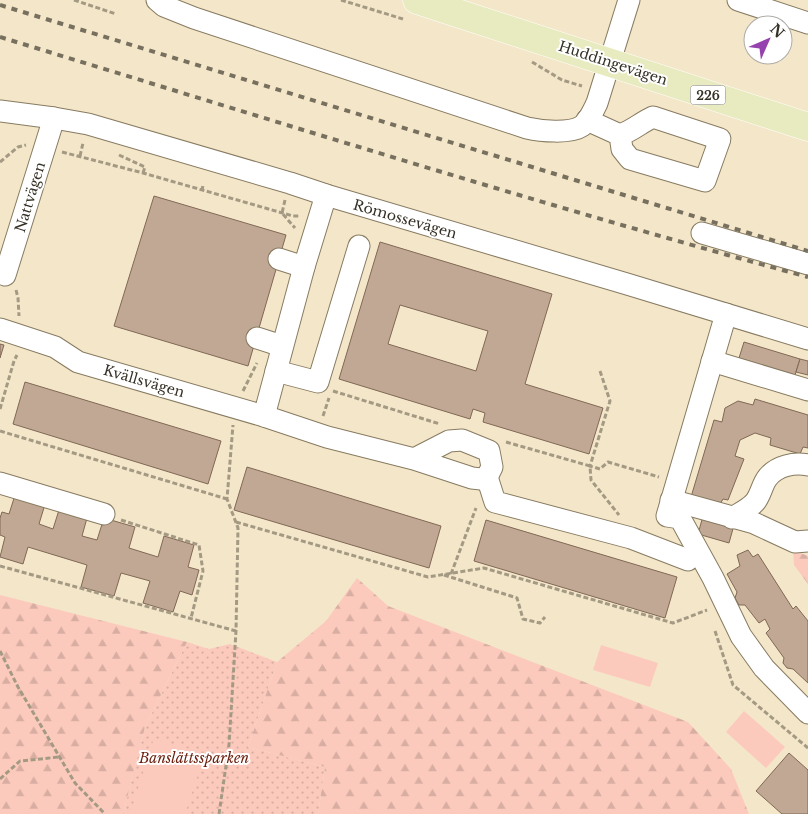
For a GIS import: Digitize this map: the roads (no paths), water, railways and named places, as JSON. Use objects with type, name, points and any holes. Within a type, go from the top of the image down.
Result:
[{"type":"main road","name":"Huddingevägen","points":[[417,0],[808,127]]},
{"type":"street","points":[[157,0],[164,6],[194,18],[527,128],[542,131],[573,130],[582,126],[587,120],[597,103],[629,0]]},
{"type":"street","points":[[738,0],[808,23]]},
{"type":"street","name":"Römossevägen","points":[[0,111],[88,124],[808,339]]},
{"type":"street","name":"Nattvägen","points":[[5,276],[54,118]]},
{"type":"street","points":[[587,120],[620,135]]},
{"type":"street","points":[[264,416],[276,371],[269,342],[304,267],[326,195]]},
{"type":"street","points":[[702,234],[808,264]]},
{"type":"street","points":[[276,371],[318,382],[359,246]]},
{"type":"street","points":[[279,259],[304,267]]},
{"type":"street","points":[[726,314],[667,516],[680,518],[713,578],[741,636],[764,668],[808,713]]},
{"type":"street","name":"Kvällsvägen","points":[[0,329],[55,347],[78,362],[264,416],[318,434],[414,459],[472,478],[481,479],[487,477]]},
{"type":"street","points":[[712,361],[808,390]]},
{"type":"street","points":[[414,459],[449,441],[462,440],[489,451],[492,467],[487,477],[495,502],[631,538],[688,560]]},
{"type":"street","points":[[732,518],[748,509],[755,502],[767,477],[777,469],[801,463],[808,464]]},
{"type":"street","points":[[0,482],[104,514]]},
{"type":"street","points":[[673,493],[732,518],[754,523],[794,542],[808,541]]},
{"type":"railway","points":[[0,5],[808,251]]},
{"type":"railway","points":[[0,37],[504,191],[808,277]]},
{"type":"park label","name":"Banslättssparken","points":[[194,758]]}]
